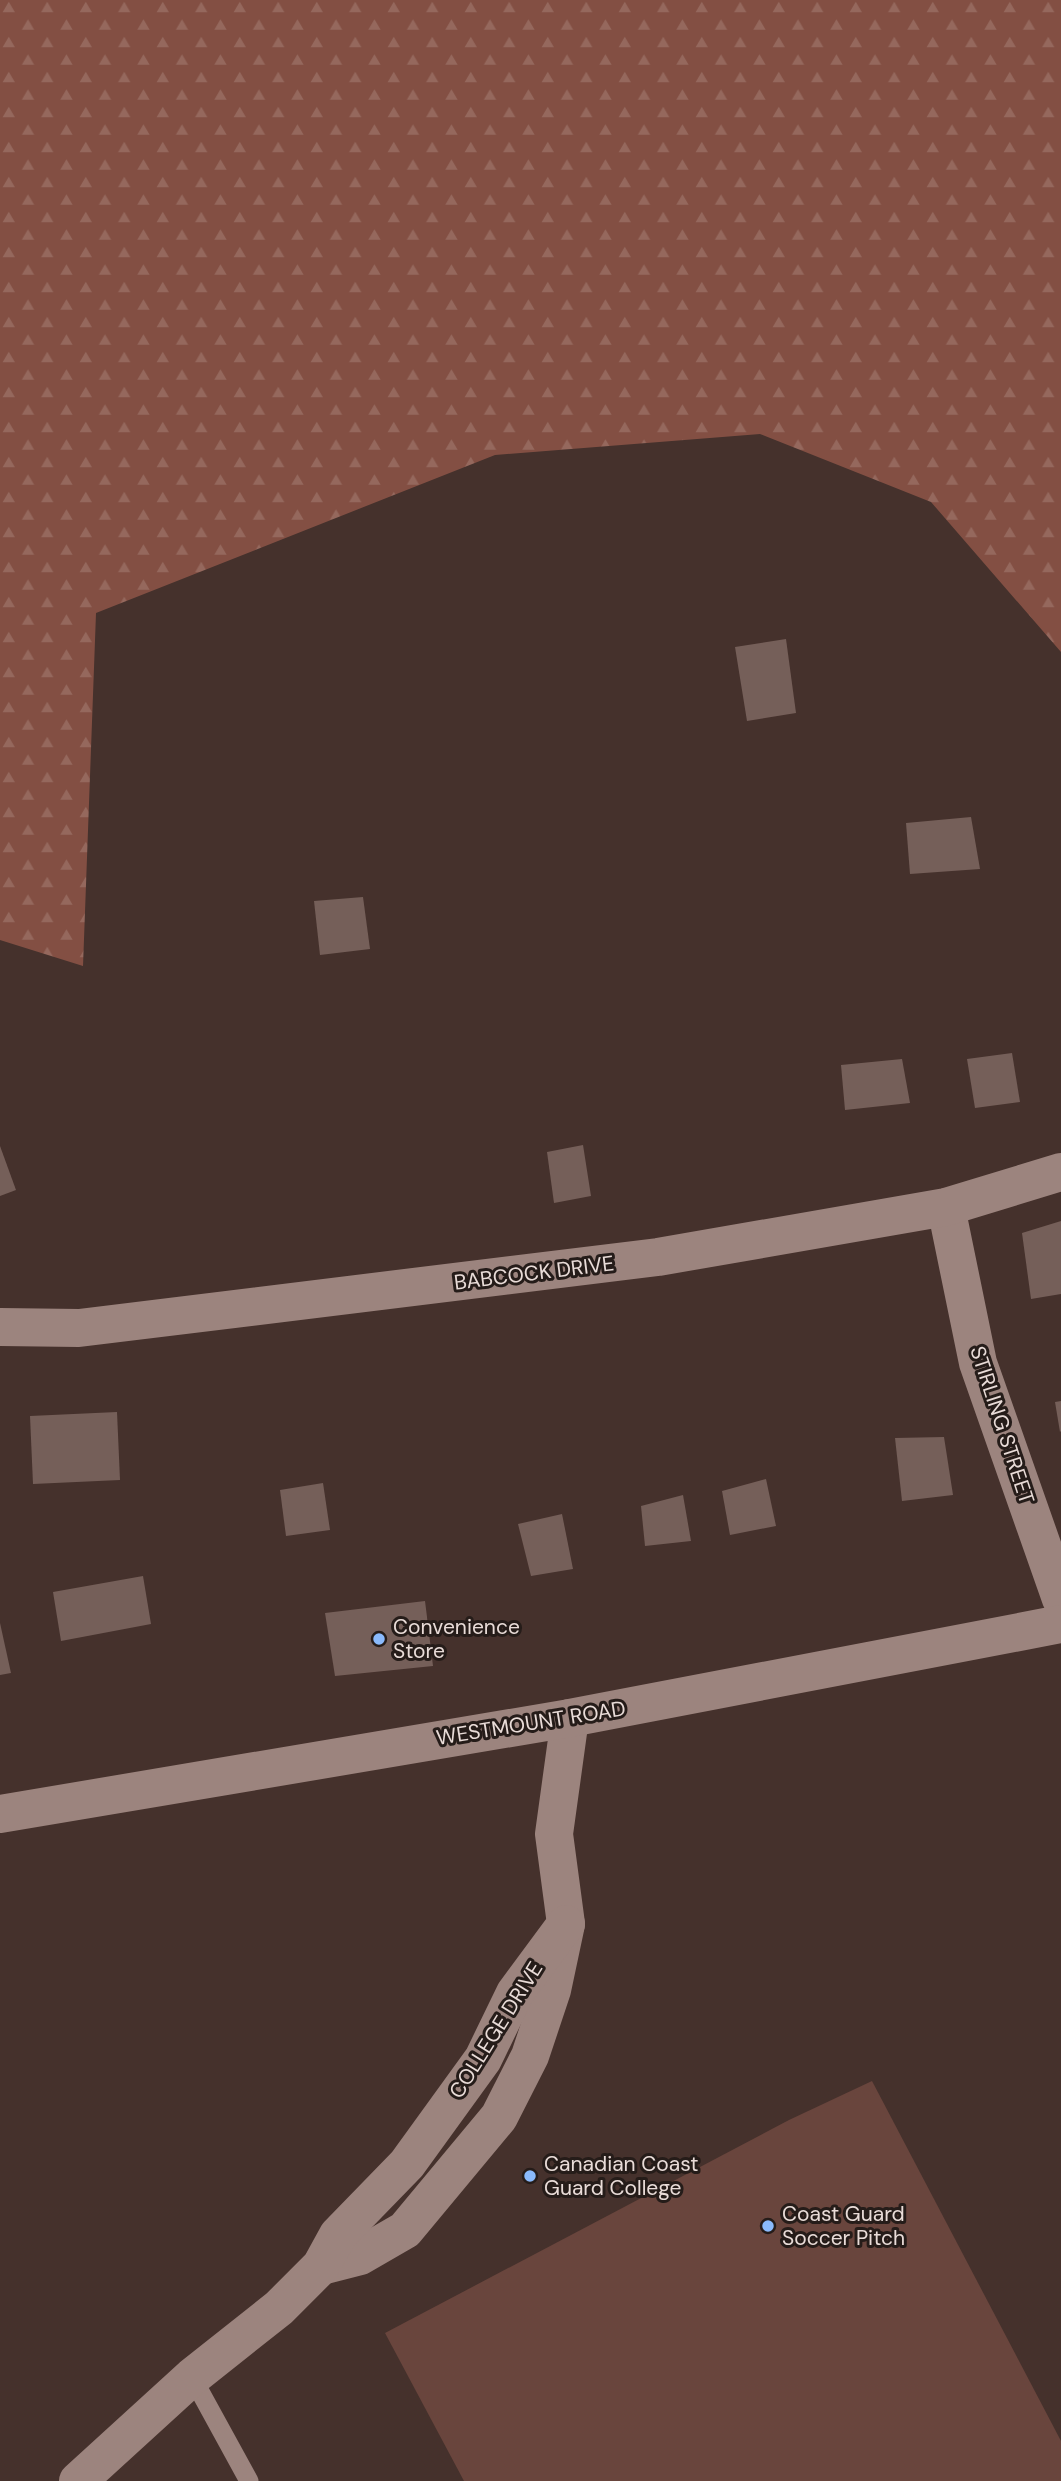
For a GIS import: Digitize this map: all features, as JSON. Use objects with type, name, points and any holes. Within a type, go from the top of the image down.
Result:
[{"type":"street","name":"BABCOCK DRIVE","points":[[0,1327],[79,1328],[658,1257],[946,1207],[1061,1172]]},
{"type":"street","name":"STIRLING STREET","points":[[946,1207],[978,1363],[1061,1600]]},
{"type":"street","name":"WESTMOUNT ROAD","points":[[0,1814],[570,1718],[1061,1624]]},
{"type":"street","name":"COLLEGE DRIVE","points":[[78,2481],[192,2377],[279,2308],[321,2266],[338,2235],[407,2164],[483,2059],[515,1993],[566,1924],[554,1834],[570,1718]]},
{"type":"lane","points":[[192,2377],[249,2481]]},
{"type":"green space","points":[[0,0],[1061,0],[1061,652],[931,502],[760,434],[495,455],[96,613],[83,966],[0,940]]},
{"type":"shaded area","name":"Coast Guard Soccer Pitch","points":[[872,2081],[1061,2441],[1061,2481],[464,2481],[385,2333],[789,2120]]},
{"type":"building","points":[[786,639],[796,713],[747,721],[735,647]]},
{"type":"building","points":[[971,817],[980,869],[910,874],[906,823]]},
{"type":"building","points":[[363,897],[370,949],[320,955],[314,901]]},
{"type":"building","points":[[1012,1053],[1020,1102],[975,1108],[967,1059]]},
{"type":"building","points":[[902,1059],[910,1103],[845,1110],[841,1065]]},
{"type":"building","points":[[583,1145],[591,1196],[554,1203],[547,1152]]},
{"type":"building","points":[[0,1146],[16,1190],[0,1196]]},
{"type":"building","points":[[1061,1221],[1061,1294],[1031,1299],[1022,1233]]},
{"type":"building","points":[[1061,1401],[1061,1431],[1060,1432],[1055,1402]]},
{"type":"building","points":[[117,1412],[120,1480],[33,1484],[30,1416]]},
{"type":"building","points":[[944,1437],[953,1495],[902,1501],[895,1438]]},
{"type":"building","points":[[766,1479],[776,1526],[730,1535],[722,1491]]},
{"type":"building","points":[[323,1483],[330,1530],[286,1536],[280,1490]]},
{"type":"building","points":[[683,1495],[691,1541],[645,1546],[641,1506]]},
{"type":"building","points":[[562,1514],[573,1569],[531,1576],[518,1524]]},
{"type":"building","points":[[143,1576],[151,1624],[61,1641],[53,1592]]},
{"type":"building","name":"Convenience Store","points":[[425,1601],[433,1666],[335,1676],[325,1613]]},
{"type":"building","points":[[0,1623],[11,1673],[0,1675]]},
{"type":"place","name":"Convenience Store","points":[[379,1639]]},
{"type":"place","name":"Canadian Coast Guard College","points":[[530,2176]]},
{"type":"place","name":"Coast Guard Soccer Pitch","points":[[768,2226]]}]
